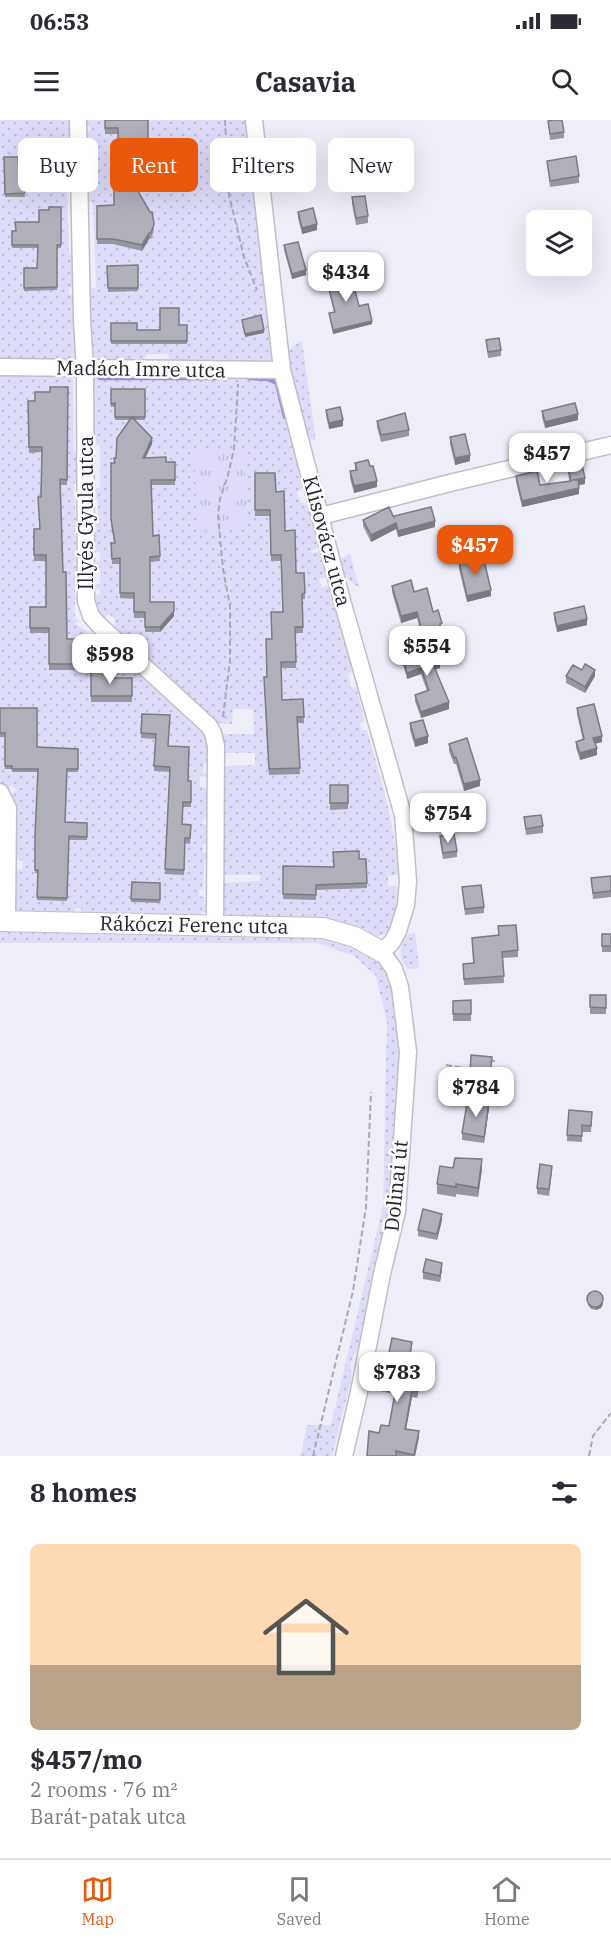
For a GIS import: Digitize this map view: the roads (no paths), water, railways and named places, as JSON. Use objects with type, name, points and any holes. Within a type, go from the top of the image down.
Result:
[{"type":"street","name":"Illyés Gyula utca","points":[[78,120],[85,369],[86,601],[89,611],[99,626],[209,726],[213,733],[216,746],[215,924]]},
{"type":"street","name":"Klisovácz utca","points":[[254,120],[282,370],[341,597],[403,815],[408,874],[406,905],[398,931],[392,942],[382,952]]},
{"type":"street","name":"Madách Imre utca","points":[[0,367],[282,370]]},
{"type":"street","points":[[321,516],[611,445]]},
{"type":"street","points":[[0,792],[8,808],[4,921]]},
{"type":"street","name":"Rákóczi Ferenc utca","points":[[4,921],[324,928],[355,937],[382,952]]},
{"type":"street","name":"Dolinai út","points":[[344,1456],[397,1211],[408,1052],[400,987],[394,969],[382,952]]},
{"type":"waterway","points":[[100,378],[220,378]]},
{"type":"waterway","points":[[249,378],[268,379],[277,383],[285,417]]}]
